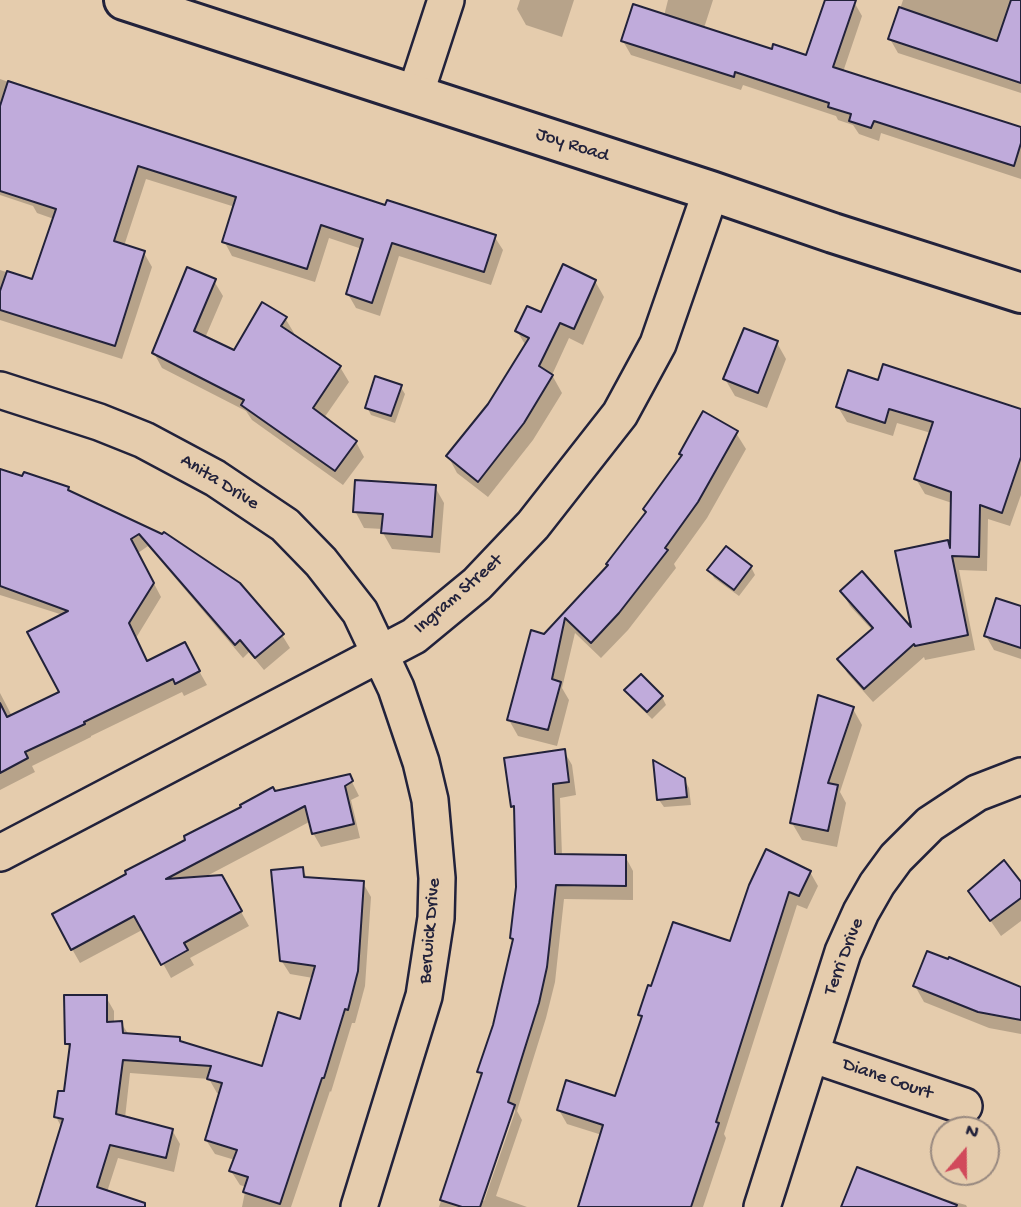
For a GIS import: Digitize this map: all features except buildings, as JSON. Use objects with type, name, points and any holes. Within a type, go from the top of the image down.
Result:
[{"type":"street","name":"Joy Road","points":[[124,0],[1021,293]]},
{"type":"street","points":[[415,95],[446,0]]},
{"type":"street","name":"Ingram Street","points":[[0,853],[414,636],[477,584],[533,526],[620,414],[658,344],[711,191]]},
{"type":"street","name":"Anita Drive","points":[[0,390],[144,440],[215,478],[285,525],[321,562],[360,612],[378,654]]},
{"type":"street","name":"Berwick Drive","points":[[359,1207],[424,996],[432,957],[437,891],[435,839],[421,762],[396,688],[378,654]]},
{"type":"street","name":"Terri Drive","points":[[762,1207],[843,952],[861,912],[896,858],[930,824],[977,793],[1021,776]]},
{"type":"street","name":"Diane Court","points":[[811,1054],[964,1106]]}]
